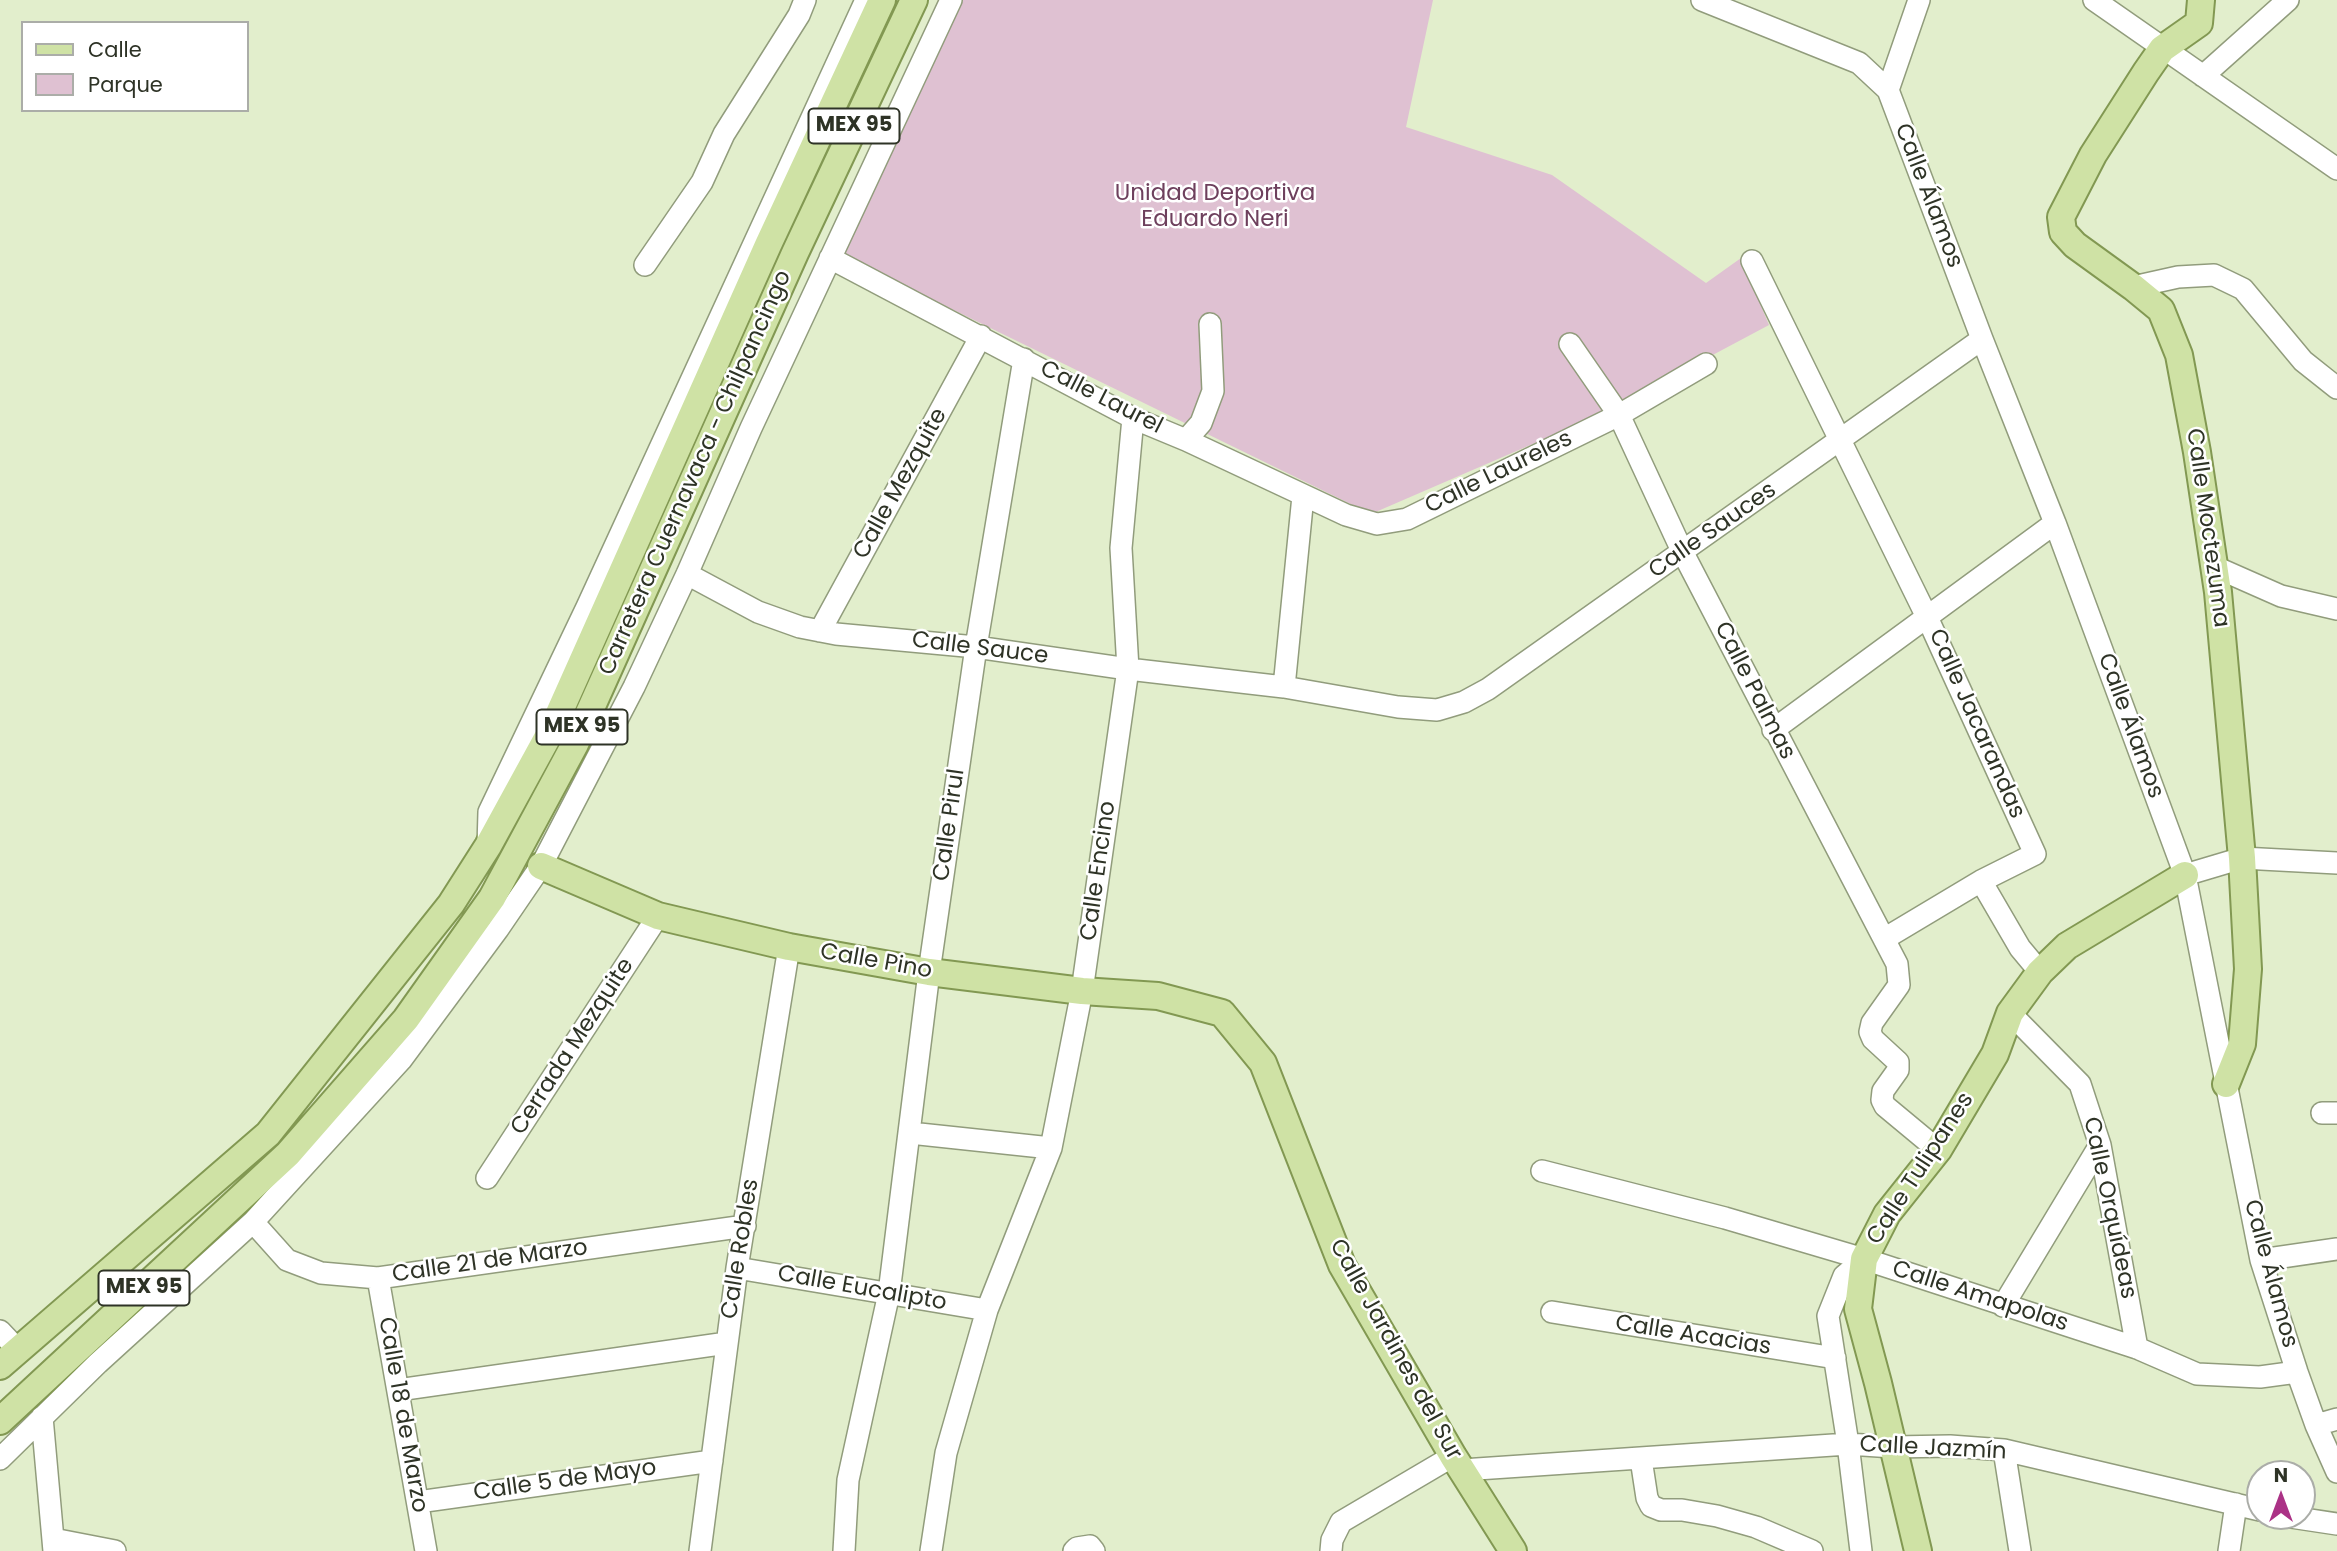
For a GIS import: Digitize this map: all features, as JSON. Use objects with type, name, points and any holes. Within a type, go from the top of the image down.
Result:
[{"type":"main road","name":"Carretera Cuernavaca - Chilpancingo","points":[[6,1349],[268,1134],[451,904],[488,846],[552,729],[768,245],[881,0]]},
{"type":"main road","name":"Carretera Cuernavaca - Chilpancingo","points":[[0,1421],[288,1154],[406,1019],[492,898],[575,744],[795,253],[914,0]]},
{"type":"main road","points":[[2162,49],[2199,23],[2201,0]]},
{"type":"main road","name":"Calle Moctezuma","points":[[2162,49],[2093,155],[2061,217],[2063,232],[2075,245],[2161,310],[2179,355],[2218,592],[2242,858],[2248,969],[2242,1044],[2226,1084]]},
{"type":"main road","name":"Calle Pino","points":[[541,866],[658,916],[789,947],[929,972],[1082,991],[1158,996],[1222,1013]]},
{"type":"main road","name":"Calle Tulipanes","points":[[1918,1551],[1858,1309],[1864,1259],[1888,1214],[1938,1150],[1995,1054],[2010,1013],[2040,972],[2067,946],[2185,875]]},
{"type":"main road","name":"Calle Jardines del Sur","points":[[1222,1013],[1263,1063],[1342,1265],[1513,1551]]},
{"type":"street","points":[[645,265],[702,182],[724,134],[799,15],[805,0]]},
{"type":"street","points":[[488,846],[489,812],[593,594],[866,0]]},
{"type":"street","points":[[0,1460],[42,1417],[253,1222],[401,1060],[541,866],[634,687],[751,428],[951,0]]},
{"type":"street","points":[[1702,0],[1859,63],[1888,90],[1919,0]]},
{"type":"street","points":[[2094,0],[2337,169]]},
{"type":"street","points":[[2203,76],[2288,0]]},
{"type":"street","name":"Calle Álamos","points":[[1888,90],[2055,523],[2185,875],[2261,1260],[2297,1372],[2337,1472]]},
{"type":"street","name":"Calle Laurel","points":[[830,258],[1133,418],[1346,515],[1377,524]]},
{"type":"street","name":"Calle Jacarandas","points":[[1752,261],[1927,617],[2035,854],[1981,881]]},
{"type":"street","points":[[2133,287],[2178,276],[2214,275],[2243,289],[2303,361],[2337,388]]},
{"type":"street","points":[[1186,440],[1201,423],[1213,391],[1210,324]]},
{"type":"street","name":"Calle Mezquite","points":[[820,631],[981,336]]},
{"type":"street","name":"Calle Sauces","points":[[1437,710],[1464,702],[1488,689],[1982,339]]},
{"type":"street","name":"Calle Palmas","points":[[1570,344],[1619,415],[1683,553],[1897,964],[1899,985],[1872,1023],[1870,1032],[1873,1039],[1898,1062],[1898,1070],[1883,1091],[1882,1100],[1885,1106],[1938,1150]]},
{"type":"street","name":"Calle Pirul","points":[[844,1551],[848,1480],[889,1293],[929,972],[976,647],[1024,359]]},
{"type":"street","name":"Calle Laureles","points":[[1377,524],[1406,519],[1619,415],[1706,364]]},
{"type":"street","name":"Calle Encino","points":[[931,1551],[946,1453],[987,1310],[1051,1148],[1082,991],[1128,669],[1121,548],[1133,418]]},
{"type":"street","points":[[1284,687],[1303,496]]},
{"type":"street","points":[[1773,730],[2055,523]]},
{"type":"street","points":[[2213,566],[2281,596],[2337,609]]},
{"type":"street","name":"Calle Sauce","points":[[687,574],[758,612],[820,631],[976,647],[1128,669],[1284,687],[1398,707],[1437,710]]},
{"type":"street","points":[[2185,875],[2242,858],[2337,863]]},
{"type":"street","points":[[1884,939],[1981,881],[2020,948],[2040,972]]},
{"type":"street","name":"Cerrada Mezquite","points":[[487,1178],[658,916]]},
{"type":"street","name":"Calle Robles","points":[[700,1551],[737,1268],[789,947]]},
{"type":"street","name":"Calle Orquídeas","points":[[2010,1013],[2080,1084],[2100,1145],[2137,1349]]},
{"type":"street","points":[[910,1133],[1051,1148]]},
{"type":"street","points":[[2003,1306],[2100,1145]]},
{"type":"street","name":"Calle Amapolas","points":[[1542,1171],[1725,1218],[1864,1259],[2137,1349],[2197,1374],[2260,1377],[2297,1372]]},
{"type":"street","name":"Calle 21 de Marzo","points":[[253,1222],[288,1260],[321,1273],[378,1278],[745,1226]]},
{"type":"street","points":[[2261,1260],[2337,1249]]},
{"type":"street","points":[[1861,1551],[1849,1444],[1828,1316],[1844,1276],[1864,1259]]},
{"type":"street","name":"Calle Eucalipto","points":[[737,1268],[987,1310]]},
{"type":"street","name":"Calle 18 de Marzo","points":[[378,1278],[426,1551]]},
{"type":"street","name":"Calle Acacias","points":[[1552,1312],[1835,1358]]},
{"type":"street","points":[[398,1390],[727,1343]]},
{"type":"street","points":[[42,1417],[53,1545],[115,1551]]},
{"type":"street","points":[[2316,1425],[2337,1419]]},
{"type":"street","name":"Calle Jazmín","points":[[1458,1463],[1641,1459],[1849,1444],[1894,1447],[1950,1446],[2004,1450],[2246,1506]]},
{"type":"street","points":[[2004,1450],[2020,1551]]},
{"type":"street","points":[[1641,1459],[1647,1498],[1651,1506],[1661,1510],[1682,1510],[1717,1516],[1743,1523],[1812,1551]]},
{"type":"street","name":"Calle 5 de Mayo","points":[[418,1502],[712,1461]]},
{"type":"street","points":[[1331,1551],[1332,1540],[1341,1522],[1458,1463]]},
{"type":"street","points":[[2229,1551],[2236,1504]]},
{"type":"street","points":[[2316,1521],[2337,1524]]},
{"type":"street","points":[[1074,1551],[1090,1546],[1094,1551]]},
{"type":"green space","name":"Unidad Deportiva Eduardo Neri","points":[[938,0],[1433,0],[1406,127],[1552,175],[1706,283],[1741,258],[1769,325],[1602,414],[1371,514],[841,255]]}]
